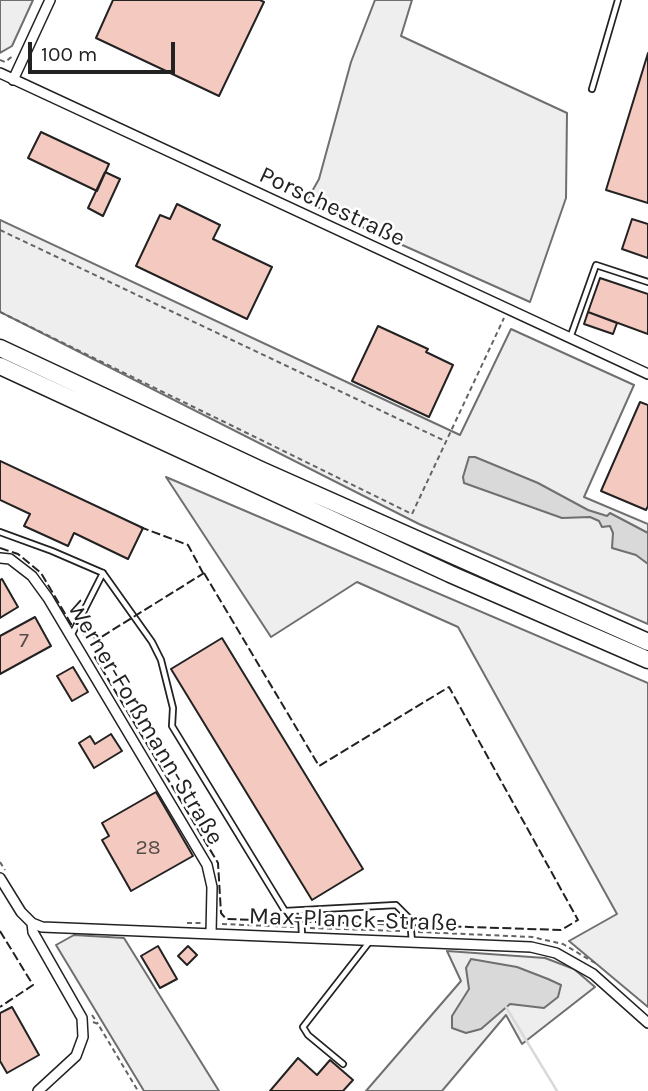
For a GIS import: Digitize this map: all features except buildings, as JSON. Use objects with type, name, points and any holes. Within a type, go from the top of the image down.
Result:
[{"type":"highway","points":[[0,348],[274,476],[648,642]]},
{"type":"highway","points":[[0,366],[389,546],[648,660]]},
{"type":"street","points":[[13,80],[50,0]]},
{"type":"street","name":"Porschestraße","points":[[0,73],[648,374]]},
{"type":"street","name":"Werner-Forßmann-Straße","points":[[0,558],[10,559],[32,576],[207,865],[212,887],[211,934]]},
{"type":"street","points":[[0,878],[21,912],[33,923],[33,932],[82,1018],[83,1037],[76,1056],[38,1091]]},
{"type":"street","name":"Max-Planck-Straße","points":[[33,923],[42,927],[531,947],[556,953],[593,974],[648,1023]]},
{"type":"lane","points":[[592,89],[618,0]]},
{"type":"lane","points":[[570,339],[596,265],[648,282]]},
{"type":"lane","points":[[0,532],[103,573],[152,642],[161,660],[173,708],[172,726],[285,911],[396,905],[410,919],[412,942]]},
{"type":"lane","points":[[71,637],[103,573]]},
{"type":"lane","points":[[301,910],[302,937]]},
{"type":"lane","points":[[343,1065],[308,1035],[303,1027],[370,940]]},
{"type":"path","points":[[0,230],[446,441]]},
{"type":"path","points":[[0,312],[412,514],[508,310]]},
{"type":"path","points":[[82,1018],[98,1024],[138,1091]]},
{"type":"shaded area","points":[[0,0],[33,0],[12,46],[0,53]]},
{"type":"shaded area","points":[[375,0],[412,0],[401,36],[567,113],[566,198],[530,302],[306,202],[319,179],[351,62]]},
{"type":"shaded area","points":[[0,220],[460,435],[511,329],[634,385],[584,497],[648,524],[648,624],[419,524],[0,312]]},
{"type":"shaded area","points":[[469,457],[475,457],[538,483],[588,510],[607,516],[610,513],[648,533],[648,564],[636,555],[612,548],[613,533],[610,526],[602,527],[599,521],[590,517],[562,518],[464,483],[463,477]]},
{"type":"shaded area","points":[[166,477],[648,683],[648,1007],[569,941],[617,914],[458,627],[357,582],[271,637]]},
{"type":"shaded area","points":[[74,935],[124,938],[219,1091],[144,1091],[56,945]]},
{"type":"shaded area","points":[[447,951],[545,958],[574,969],[595,987],[522,1044],[506,1015],[442,1091],[366,1091],[461,981]]},
{"type":"shaded area","points":[[471,959],[517,967],[548,979],[561,985],[558,997],[544,1008],[510,1004],[481,1029],[466,1033],[452,1028],[452,1016],[469,989],[466,968]]},
{"type":"waterway","points":[[506,1007],[557,1091]]},
{"type":"fence","points":[[140,527],[188,545],[203,573]]},
{"type":"fence","points":[[0,548],[18,554],[41,573],[71,624],[80,624],[85,636],[99,638]]},
{"type":"fence","points":[[204,573],[319,766],[449,687],[578,920],[561,930],[226,919],[221,913],[218,863],[93,654],[101,651],[98,639],[204,573]]},
{"type":"fence","points":[[0,931],[33,985],[0,1007]]}]
